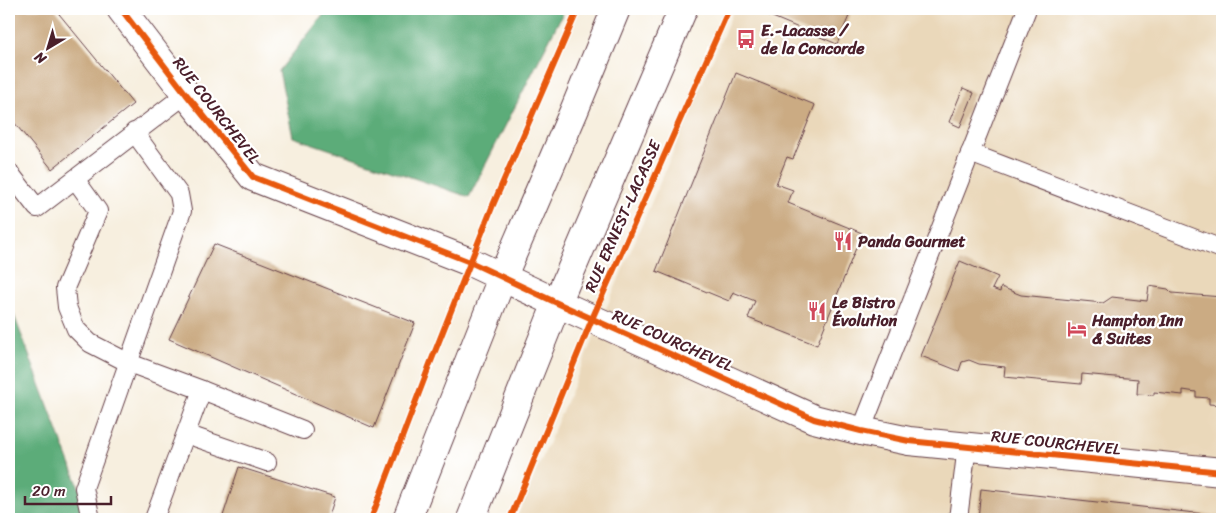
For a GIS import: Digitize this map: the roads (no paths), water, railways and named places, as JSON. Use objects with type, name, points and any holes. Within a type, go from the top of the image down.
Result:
[{"type":"street","name":"RUE COURCHEVEL","points":[[121,9],[253,177],[470,262],[814,419],[860,431],[909,440],[1222,472]]},
{"type":"street","points":[[407,519],[502,278],[616,9]]},
{"type":"street","name":"RUE ERNEST-LACASSE","points":[[471,519],[557,303],[683,9]]},
{"type":"lane","points":[[860,431],[1027,9]]},
{"type":"lane","points":[[9,172],[37,208],[186,94]]},
{"type":"lane","points":[[91,519],[84,488],[182,211],[179,194],[134,132]]},
{"type":"lane","points":[[970,153],[1222,249]]},
{"type":"lane","points":[[75,179],[98,210],[64,288],[67,307],[76,329],[90,343],[128,363],[303,430]]},
{"type":"lane","points":[[154,519],[202,390]]},
{"type":"lane","points":[[186,434],[267,462]]},
{"type":"lane","points":[[958,519],[967,446]]},
{"type":"place","name":"E.-Lacasse / de la Concorde","points":[[746,39]]},
{"type":"place","name":"Panda Gourmet","points":[[843,241]]},
{"type":"place","name":"Le Bistro Évolution","points":[[817,311]]},
{"type":"place","name":"Hampton Inn & Suites","points":[[1077,329]]}]
